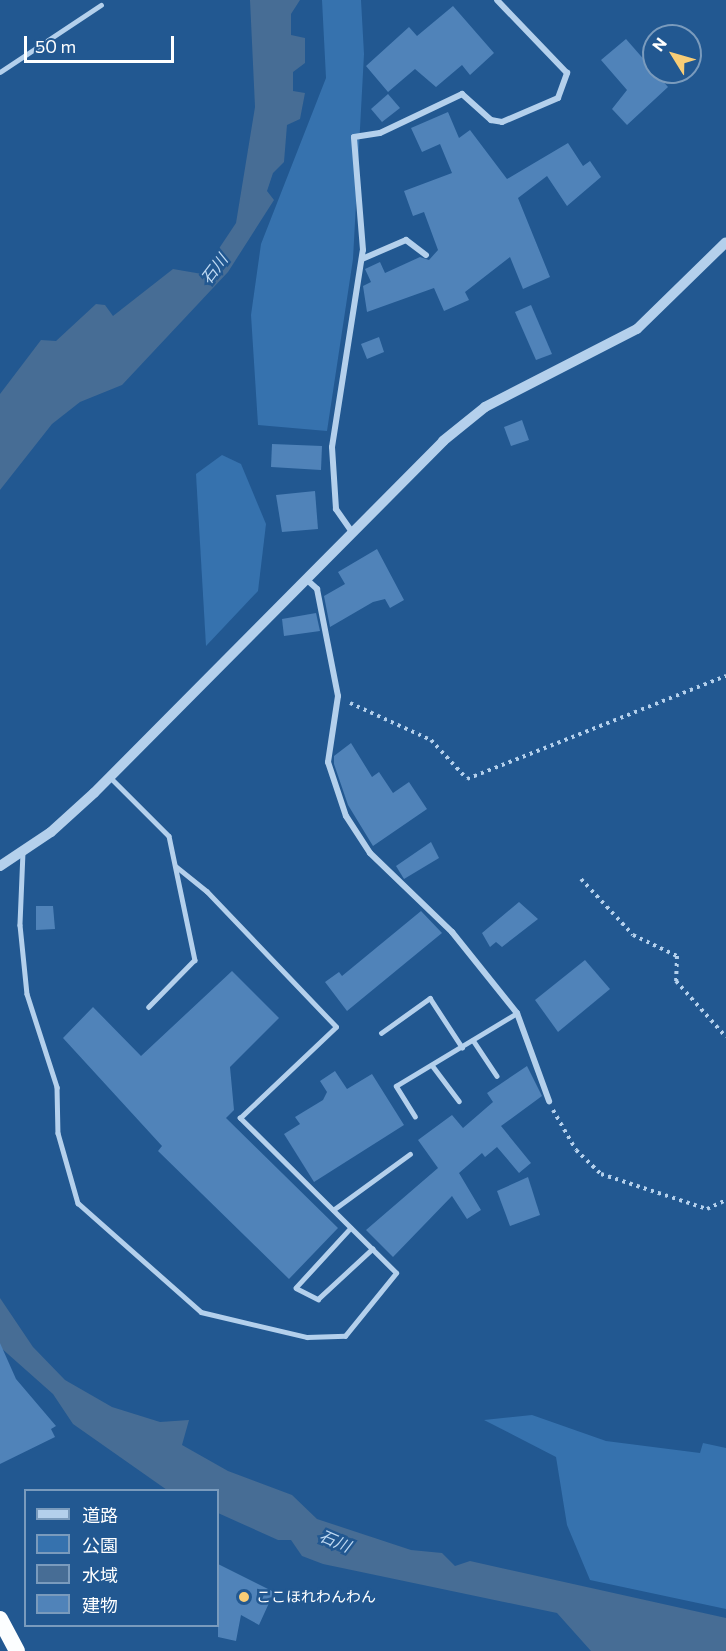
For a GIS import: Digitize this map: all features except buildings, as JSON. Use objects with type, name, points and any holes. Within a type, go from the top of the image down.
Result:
[{"type":"highway","points":[[0,1618],[17,1651]]},
{"type":"street","points":[[352,532],[336,509],[332,447],[362,259],[354,137],[380,133],[462,94],[491,120],[502,122],[558,98],[566,86],[567,73],[497,0]]},
{"type":"street","points":[[362,259],[406,240],[426,255]]},
{"type":"street","points":[[4,865],[23,852],[110,777],[443,441],[485,407],[636,329],[726,242]]},
{"type":"street","points":[[306,578],[317,589],[337,694],[328,762],[346,816],[370,853],[452,932],[517,1013],[549,1101]]},
{"type":"lane","points":[[0,72],[101,5]]},
{"type":"lane","points":[[110,777],[169,836],[195,960],[150,1007]]},
{"type":"lane","points":[[23,852],[20,925],[27,994],[57,1087],[58,1133],[78,1203],[201,1312],[308,1337],[345,1336],[396,1273],[240,1118],[336,1027],[207,892],[176,867]]},
{"type":"lane","points":[[381,1033],[430,998],[462,1047]]},
{"type":"lane","points":[[415,1118],[396,1086],[517,1013]]},
{"type":"lane","points":[[472,1040],[497,1076]]},
{"type":"lane","points":[[432,1065],[459,1101]]},
{"type":"lane","points":[[333,1210],[410,1154]]},
{"type":"lane","points":[[351,1228],[296,1288],[318,1299],[372,1249]]},
{"type":"path","points":[[337,694],[375,719],[431,740],[467,779],[726,676]]},
{"type":"path","points":[[581,879],[633,935],[677,956],[676,981],[726,1037]]},
{"type":"path","points":[[549,1101],[576,1150],[601,1174],[707,1209],[726,1200]]},
{"type":"green space","points":[[322,0],[361,0],[364,54],[353,259],[327,431],[258,425],[251,315],[261,244],[326,78]]},
{"type":"green space","points":[[222,455],[241,464],[266,524],[258,591],[206,646],[196,474]]},
{"type":"green space","points":[[532,1415],[606,1441],[700,1453],[703,1443],[726,1448],[726,1609],[590,1580],[567,1525],[556,1457],[484,1420]]},
{"type":"water","name":"石川","points":[[250,0],[300,0],[291,14],[291,35],[305,38],[305,63],[293,72],[293,91],[305,93],[300,119],[287,125],[284,162],[273,173],[267,191],[274,200],[228,272],[122,385],[80,402],[52,424],[0,490],[0,394],[41,340],[56,341],[96,304],[105,305],[113,316],[173,269],[202,274],[236,223],[255,107]]},
{"type":"water","name":"石川","points":[[0,1298],[33,1347],[65,1380],[112,1407],[160,1422],[189,1420],[182,1445],[228,1471],[292,1495],[317,1519],[411,1550],[442,1553],[455,1566],[470,1561],[726,1618],[726,1651],[591,1651],[557,1613],[323,1564],[302,1556],[291,1540],[278,1540],[219,1513],[219,1489],[166,1489],[73,1424],[53,1394],[0,1347]]},
{"type":"place","name":"ここほれわんわん","points":[[244,1597]]}]
